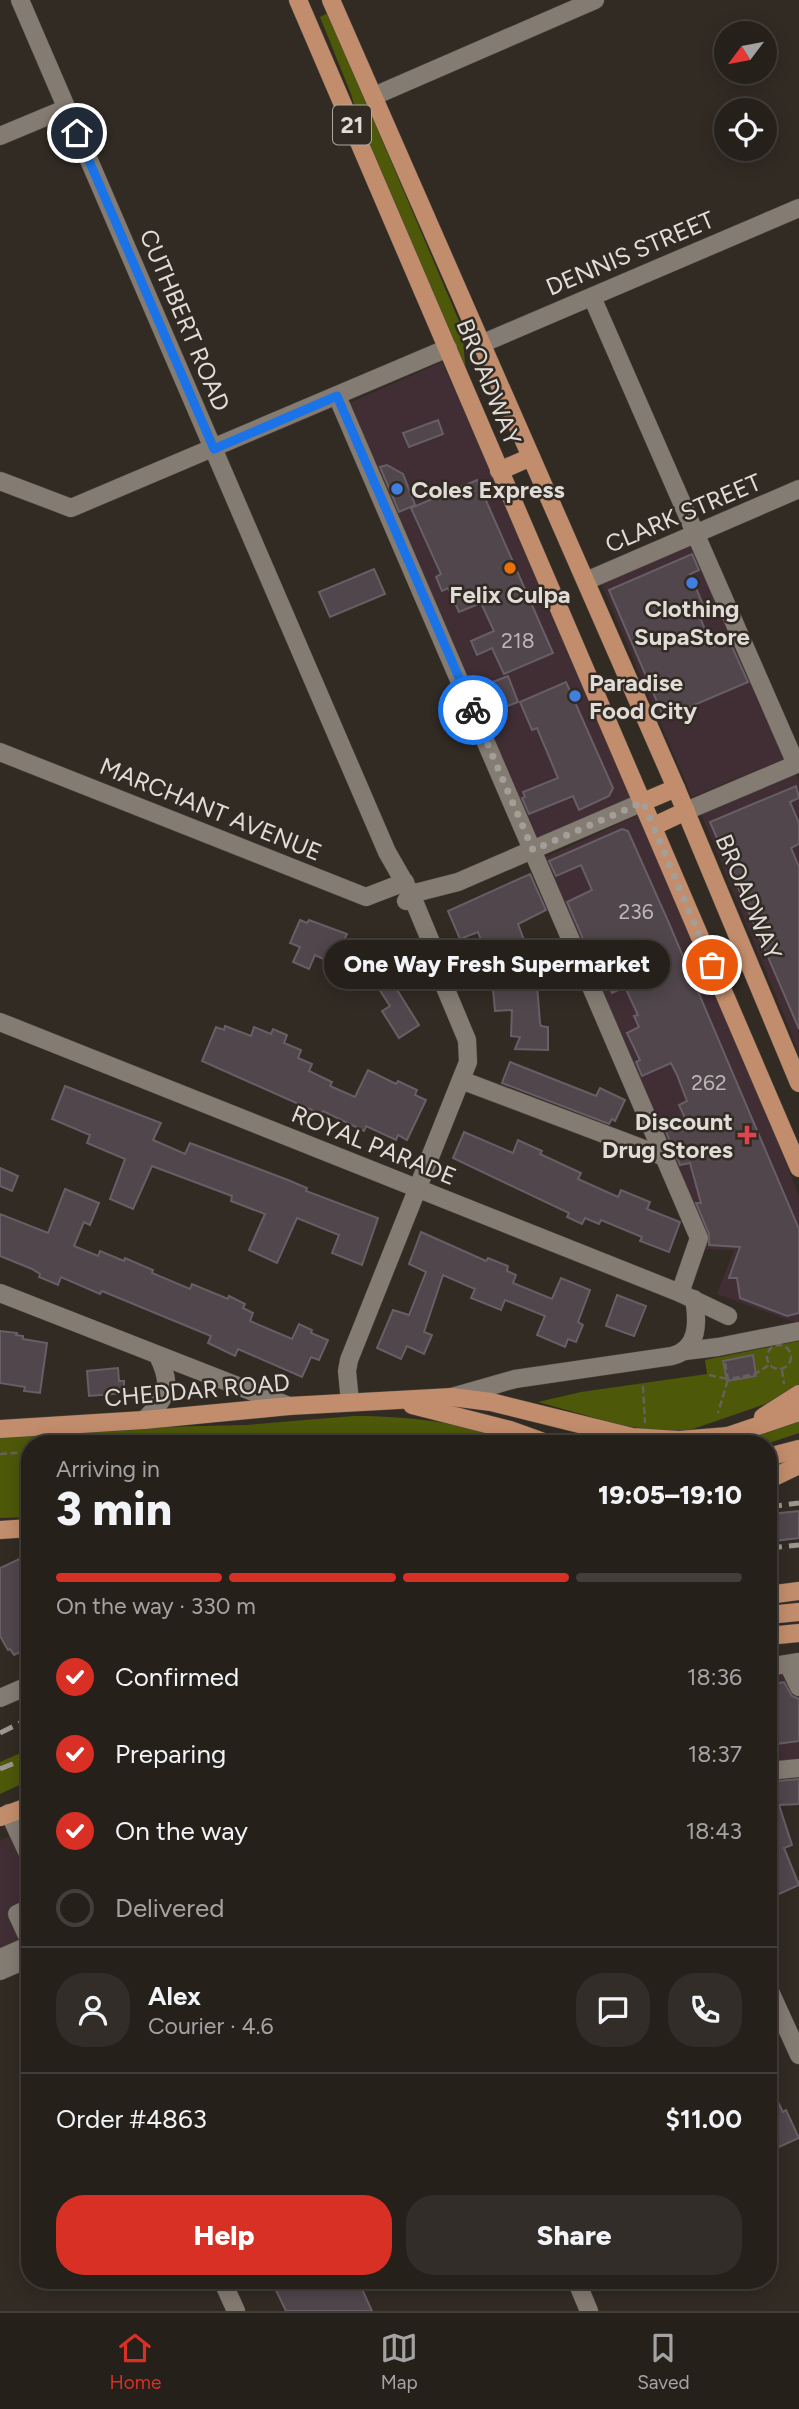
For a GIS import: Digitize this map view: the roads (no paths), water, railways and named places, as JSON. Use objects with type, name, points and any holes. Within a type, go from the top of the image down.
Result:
[{"type":"main road","name":"BROADWAY","points":[[298,0],[799,1168]]},
{"type":"main road","name":"BROADWAY","points":[[329,0],[374,96],[686,811],[799,1083]]},
{"type":"main road","points":[[306,19],[329,0]]},
{"type":"main road","points":[[499,471],[531,457]]},
{"type":"main road","points":[[643,802],[676,788]]},
{"type":"main road","points":[[654,826],[686,811]]},
{"type":"main road","points":[[732,1434],[792,1391]]},
{"type":"main road","name":"CHEDDAR ROAD","points":[[0,1429],[144,1420],[289,1406],[452,1398],[491,1402],[624,1435]]},
{"type":"main road","name":"CHEDDAR ROAD","points":[[399,1402],[524,1435]]},
{"type":"main road","points":[[732,1434],[799,1412]]},
{"type":"main road","name":"CHEDDAR ROAD","points":[[726,1435],[732,1434]]},
{"type":"main road","points":[[777,1455],[799,1449]]},
{"type":"main road","points":[[777,1476],[799,1465]]},
{"type":"main road","points":[[0,1530],[21,1529]]},
{"type":"main road","points":[[777,1594],[799,1591]]},
{"type":"main road","points":[[777,1614],[799,1612]]},
{"type":"main road","points":[[777,1635],[799,1633]]},
{"type":"main road","points":[[4,1815],[21,1804]]},
{"type":"main road","points":[[4,1815],[21,1809]]},
{"type":"street","name":"CUTHBERT ROAD","points":[[20,0],[406,895],[425,952],[444,985],[467,1040],[468,1062],[348,1363],[350,1402]]},
{"type":"street","points":[[374,96],[595,0]]},
{"type":"street","points":[[0,136],[66,108]]},
{"type":"street","name":"DENNIS STREET","points":[[481,344],[799,208]]},
{"type":"street","points":[[592,296],[797,764],[686,811]]},
{"type":"street","points":[[0,481],[71,508],[448,348]]},
{"type":"street","points":[[337,396],[699,1238],[687,1296],[697,1328],[685,1351]]},
{"type":"street","name":"CLARK STREET","points":[[586,581],[799,489]]},
{"type":"street","name":"MARCHANT AVENUE","points":[[0,752],[366,897],[406,895],[457,882],[643,802]]},
{"type":"street","name":"ROYAL PARADE","points":[[0,1022],[687,1296],[728,1316]]},
{"type":"street","points":[[461,1080],[665,1157]]},
{"type":"street","points":[[626,1142],[649,1119]]},
{"type":"street","points":[[0,1293],[289,1406]]},
{"type":"street","name":"CHEDDAR ROAD","points":[[452,1398],[515,1379],[672,1356],[685,1351],[799,1331]]},
{"type":"street","points":[[144,1420],[163,1399],[166,1389],[167,1378],[158,1356]]},
{"type":"street","points":[[793,1663],[799,1687]]},
{"type":"street","points":[[0,1698],[21,1689]]},
{"type":"street","points":[[4,1815],[21,1843]]},
{"type":"street","points":[[0,1958],[21,1948]]},
{"type":"street","points":[[0,1971],[21,1962]]},
{"type":"street","points":[[777,2006],[799,2054]]},
{"type":"street","points":[[226,2289],[236,2311]]},
{"type":"street","points":[[580,2289],[590,2311]]},
{"type":"railway","points":[[777,1506],[799,1503]]},
{"type":"railway","points":[[777,1547],[799,1545]]},
{"type":"railway","points":[[0,1733],[21,1722]]},
{"type":"railway","points":[[0,1769],[21,1761]]},
{"type":"place","name":"Coles Express","points":[[397,489]]},
{"type":"place","name":"Felix Culpa","points":[[510,568]]},
{"type":"place","name":"Clothing SupaStore","points":[[692,583]]},
{"type":"place","name":"Paradise Food City","points":[[575,696]]},
{"type":"place","name":"One Way Fresh Supermarket","points":[[712,965]]},
{"type":"place","name":"Discount Drug Stores","points":[[747,1135]]}]
